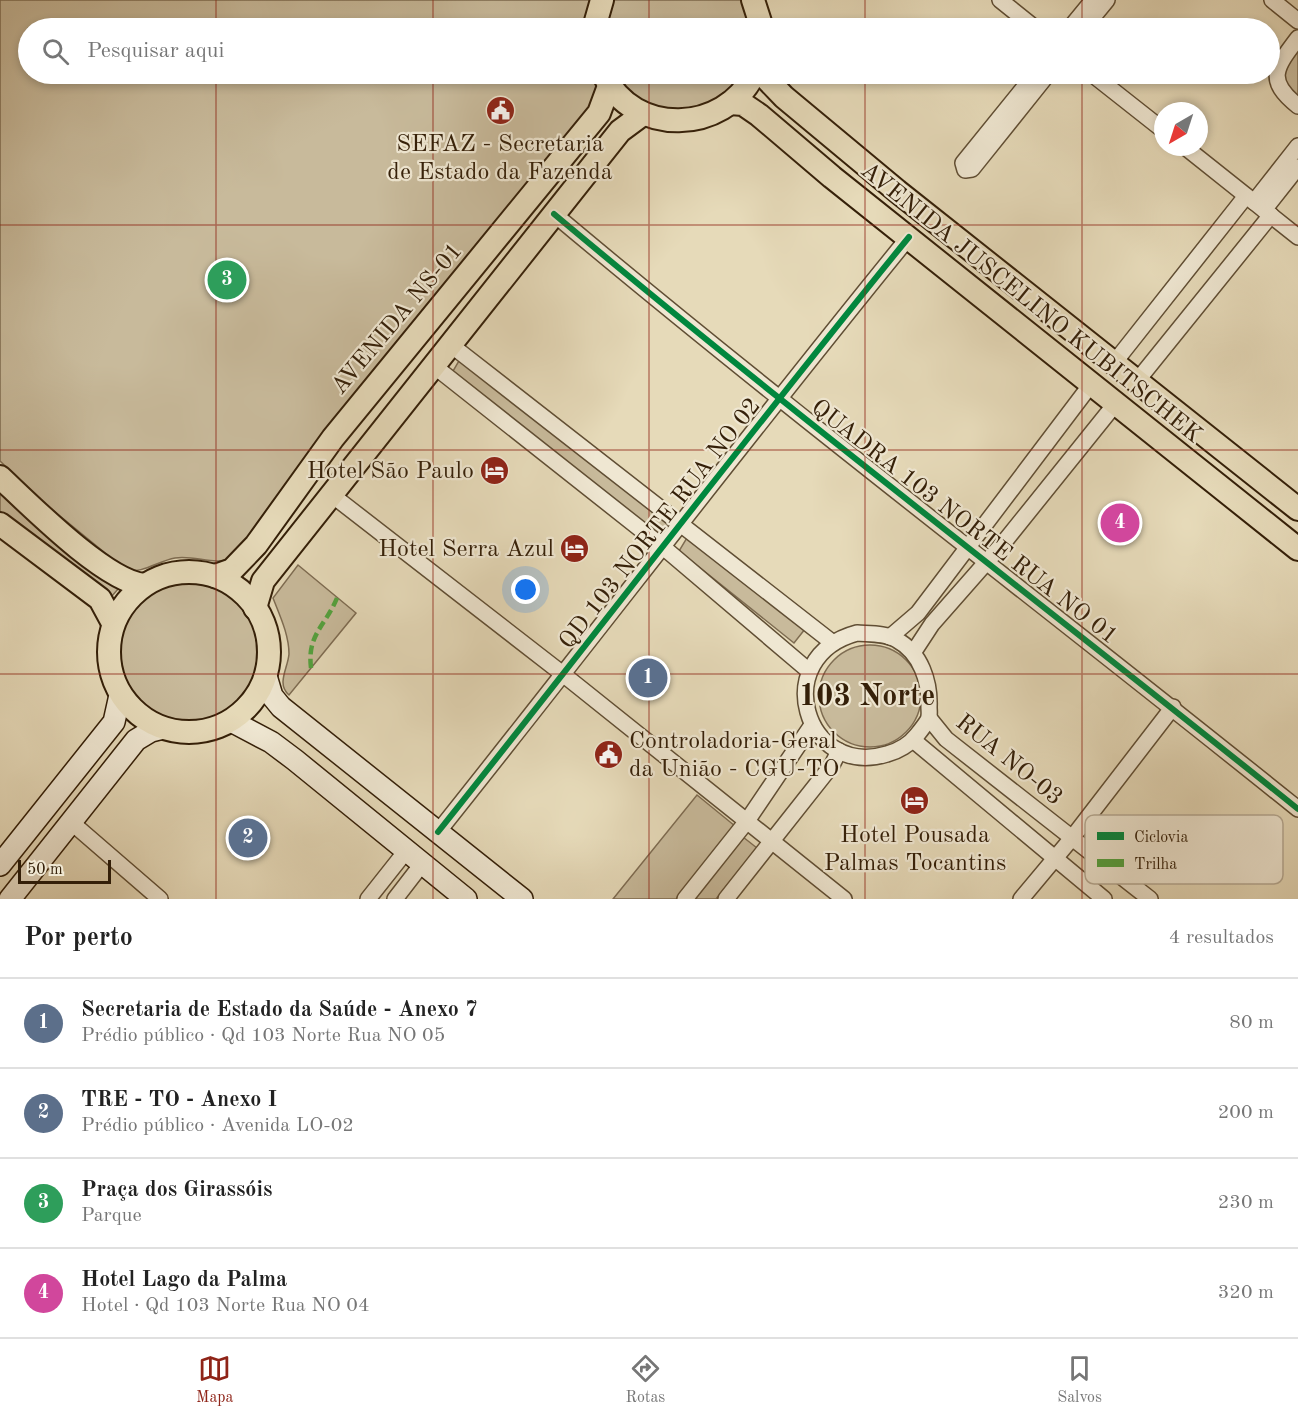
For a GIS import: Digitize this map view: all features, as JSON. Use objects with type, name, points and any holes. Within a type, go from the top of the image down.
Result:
[{"type":"main road","points":[[597,18],[602,0]]},
{"type":"main road","points":[[753,0],[759,18]]},
{"type":"main road","name":"AVENIDA NS-01","points":[[215,576],[232,570],[256,545],[340,428],[599,113],[605,84]]},
{"type":"main road","points":[[609,84],[618,96],[643,114],[659,119],[685,121],[717,112],[741,93],[747,84]]},
{"type":"main road","name":"AVENIDA JUSCELINO KUBITSCHEK","points":[[772,84],[865,165],[1298,509]]},
{"type":"main road","name":"AVENIDA JUSCELINO KUBITSCHEK","points":[[730,103],[743,104],[759,115],[1298,549]]},
{"type":"main road","points":[[255,608],[263,581],[620,131],[643,114]]},
{"type":"main road","points":[[0,477],[61,532],[118,577],[129,583],[144,585]]},
{"type":"main road","points":[[0,524],[95,596],[107,608],[113,623]]},
{"type":"main road","points":[[193,572],[215,576],[238,589],[255,608],[268,638],[269,654],[266,676],[253,702],[231,721],[216,728],[195,733],[164,728],[140,716],[120,695],[112,678],[109,660],[109,641],[113,623],[123,605],[144,585],[174,573],[193,572]]},
{"type":"street","points":[[1000,0],[1022,18]]},
{"type":"street","points":[[1078,18],[1093,0]]},
{"type":"street","points":[[1092,18],[1107,0]]},
{"type":"street","points":[[1272,0],[1298,21]]},
{"type":"street","points":[[1280,61],[1298,38]]},
{"type":"street","points":[[1027,84],[963,163],[965,170],[972,169],[1040,84]]},
{"type":"street","points":[[1105,84],[1154,123]]},
{"type":"street","points":[[1278,84],[1279,88],[1298,106]]},
{"type":"street","points":[[1137,381],[1298,146]]},
{"type":"street","points":[[1196,156],[1298,237]]},
{"type":"street","points":[[1114,363],[1298,167]]},
{"type":"street","name":"QUADRA 103 NORTE RUA NO 01","points":[[554,214],[779,397],[1173,707],[1298,809]]},
{"type":"street","name":"QD 103 NORTE RUA NO 02","points":[[438,832],[564,675],[779,397],[909,237]]},
{"type":"street","points":[[451,345],[833,643]]},
{"type":"street","points":[[434,366],[663,547],[808,671]]},
{"type":"street","points":[[890,637],[918,613],[1092,383]]},
{"type":"street","points":[[913,653],[932,624],[986,562],[1116,403]]},
{"type":"street","points":[[332,495],[564,675],[844,899]]},
{"type":"street","points":[[857,633],[890,637],[913,653],[924,673],[930,693],[929,718],[913,740],[895,752],[876,758],[857,757],[838,751],[823,740],[812,725],[805,705],[805,684],[808,671],[820,653],[833,643],[857,633]]},
{"type":"street","points":[[266,676],[272,696],[281,707],[522,899]]},
{"type":"street","points":[[0,865],[114,722],[120,695]]},
{"type":"street","points":[[1090,815],[1173,707]]},
{"type":"street","name":"RUA NO-03","points":[[929,718],[946,739],[1085,848]]},
{"type":"street","points":[[231,721],[285,752],[466,899]]},
{"type":"street","points":[[685,899],[747,820],[812,725]]},
{"type":"street","points":[[10,899],[136,740],[146,733],[164,728]]},
{"type":"street","points":[[913,740],[1085,884]]},
{"type":"street","points":[[726,899],[832,765],[838,751]]},
{"type":"street","points":[[1021,899],[1085,821]]},
{"type":"street","points":[[71,822],[160,899]]},
{"type":"street","points":[[368,899],[414,858]]},
{"type":"street","points":[[395,899],[414,858]]},
{"type":"street","points":[[1085,884],[1104,899]]},
{"type":"street","name":"RUA NO-03","points":[[1131,884],[1150,899]]},
{"type":"shaded area","points":[[0,0],[594,0],[591,18],[18,18],[18,84],[602,84],[604,91],[231,559],[218,561],[175,558],[144,569],[126,570],[44,503],[0,461]]},
{"type":"shaded area","points":[[608,0],[745,0],[751,18],[604,18]]},
{"type":"shaded area","points":[[1298,48],[1298,97],[1289,90],[1283,74]]},
{"type":"shaded area","points":[[620,84],[735,84],[722,96],[709,103],[681,110],[651,106],[637,100]]},
{"type":"shaded area","points":[[460,359],[669,523],[659,535],[453,371]]},
{"type":"shaded area","points":[[0,491],[44,531],[118,589],[112,596],[0,511]]},
{"type":"shaded area","points":[[688,536],[805,629],[794,643],[679,551]]},
{"type":"shaded area","points":[[298,565],[356,613],[289,695],[283,686],[289,654],[287,640],[273,598]]},
{"type":"shaded area","points":[[189,579],[217,585],[240,601],[256,624],[262,652],[256,680],[240,703],[217,719],[189,725],[161,719],[138,703],[122,680],[116,652],[122,624],[138,601],[161,585]]},
{"type":"shaded area","points":[[870,645],[889,649],[906,660],[917,677],[921,696],[917,715],[906,732],[889,743],[870,747],[851,743],[834,732],[823,715],[819,696],[823,677],[834,660],[851,649]]},
{"type":"shaded area","points":[[697,795],[735,826],[676,899],[613,899]]},
{"type":"shaded area","points":[[743,837],[757,848],[716,899],[694,899]]},
{"type":"marked path","points":[[311,668],[310,656],[314,639],[337,598]]},
{"type":"cycle path","points":[[554,214],[738,365],[1298,809]]},
{"type":"cycle path","points":[[438,832],[909,237]]},
{"type":"place","name":"SEFAZ - Secretaria de Estado da Fazenda","points":[[500,110]]},
{"type":"place","name":"Praça dos Girassóis","points":[[227,280]]},
{"type":"place","name":"Hotel São Paulo","points":[[495,470]]},
{"type":"place","name":"Hotel Lago da Palma","points":[[1120,523]]},
{"type":"place","name":"Hotel Serra Azul","points":[[575,548]]},
{"type":"place","name":"Secretaria de Estado da Saúde - Anexo 7","points":[[648,678]]},
{"type":"place","name":"Controladoria-Geral da União - CGU-TO","points":[[608,754]]},
{"type":"place","name":"Hotel Pousada Palmas Tocantins","points":[[915,801]]},
{"type":"place","name":"TRE - TO - Anexo I","points":[[248,838]]},
{"type":"district","name":"103 Norte","points":[[867,695]]}]
